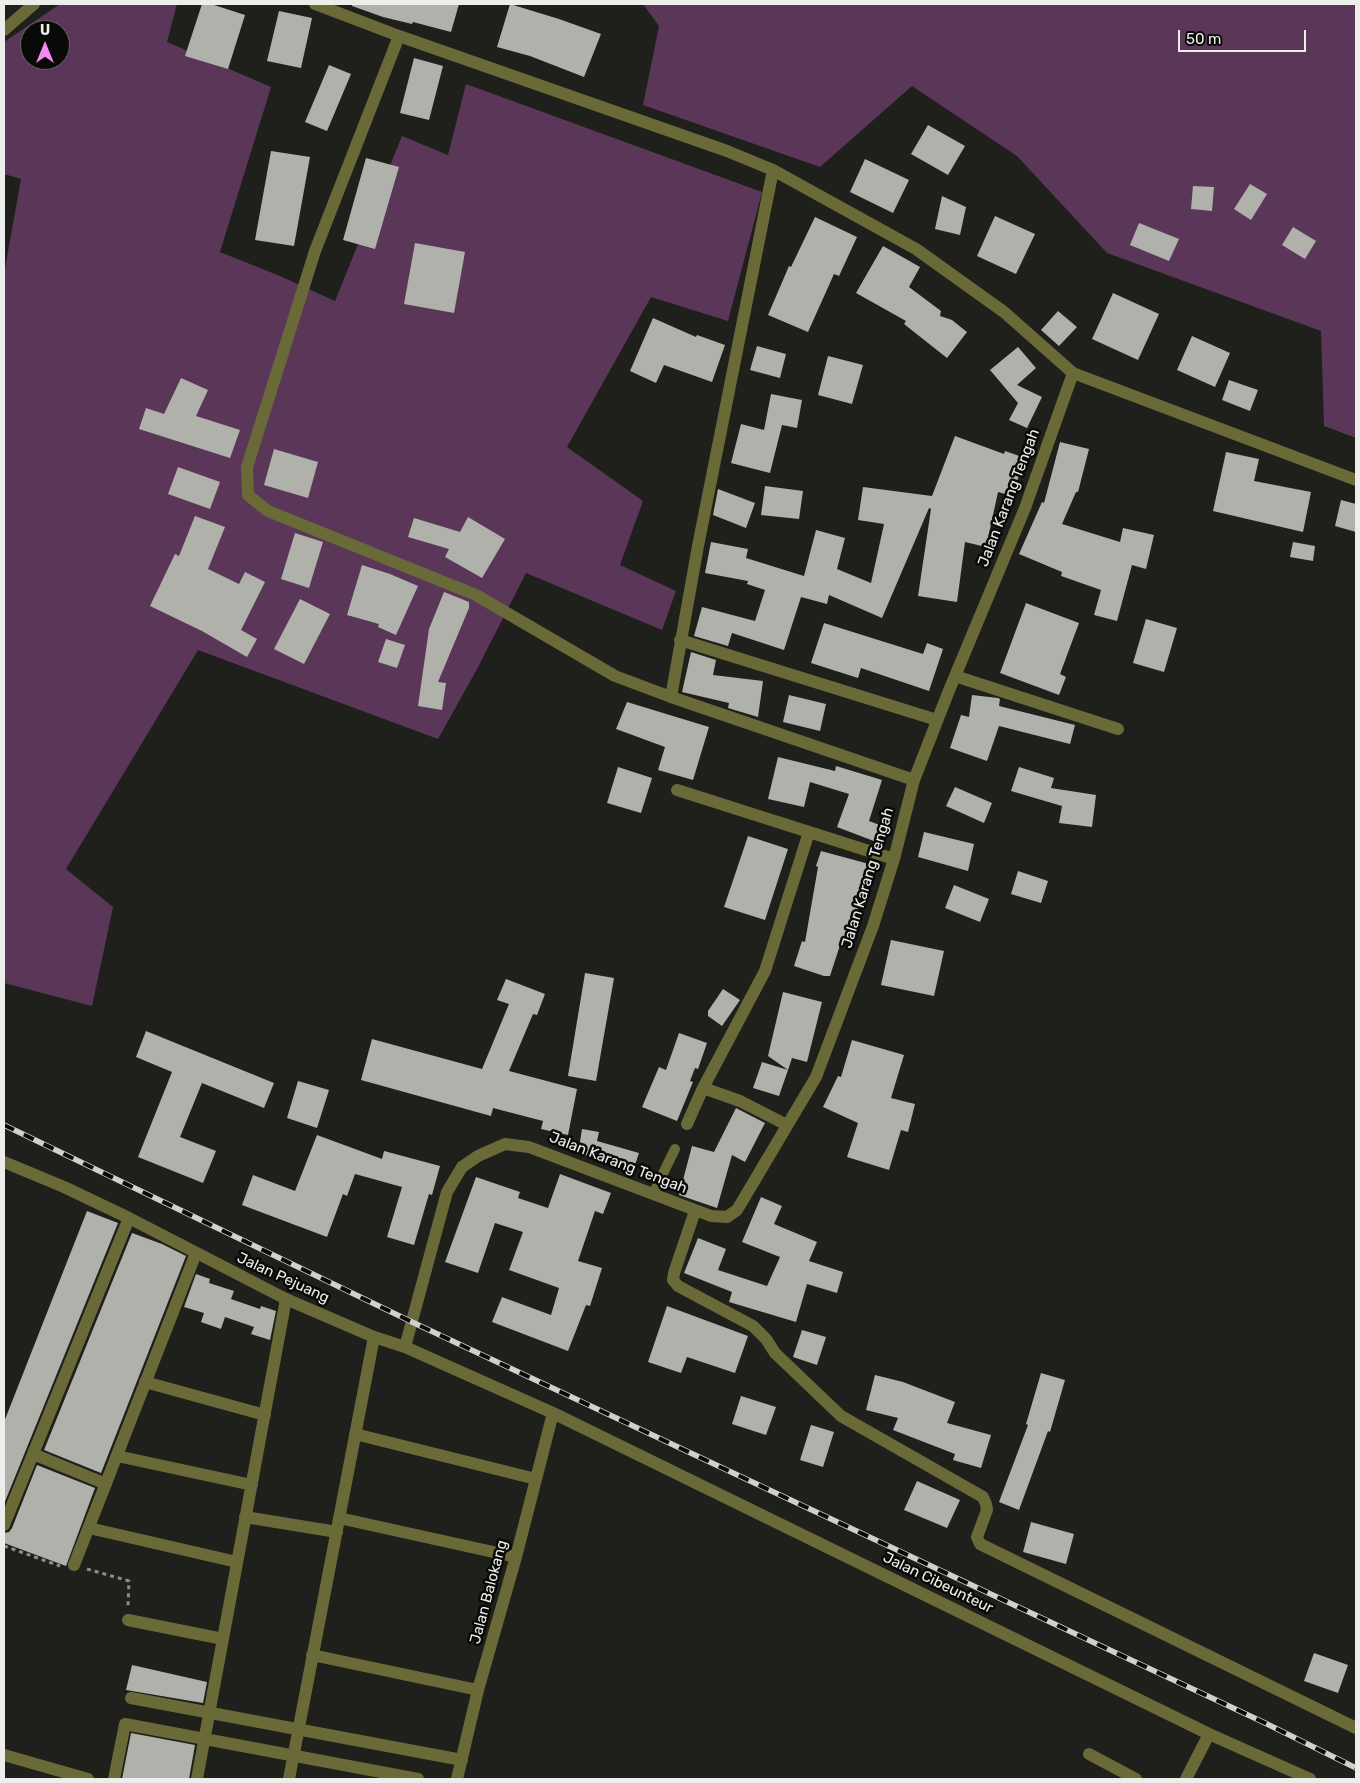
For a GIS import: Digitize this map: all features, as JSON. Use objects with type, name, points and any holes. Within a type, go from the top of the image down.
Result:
[{"type":"street","points":[[4,30],[34,4]]},
{"type":"street","points":[[315,4],[399,36],[718,148],[773,170],[916,249],[1004,312],[1073,373],[1356,480]]},
{"type":"street","points":[[399,36],[315,251],[247,467],[248,494],[268,512],[476,595],[615,676],[914,780]]},
{"type":"street","points":[[671,697],[680,640],[773,170]]},
{"type":"street","name":"Jalan Karang Tengah","points":[[405,1347],[447,1192],[462,1167],[478,1156],[505,1144],[529,1147],[711,1216],[727,1217],[737,1210],[816,1077],[873,926],[894,859],[914,780],[1025,508],[1073,373]]},
{"type":"street","points":[[680,640],[937,720]]},
{"type":"street","points":[[955,676],[1118,729]]},
{"type":"street","points":[[677,790],[894,859]]},
{"type":"street","points":[[687,1124],[703,1088],[765,971],[809,832]]},
{"type":"street","points":[[703,1088],[740,1102],[787,1126]]},
{"type":"street","name":"Jalan Pejuang","points":[[4,1162],[64,1186],[286,1299],[374,1337],[405,1347],[553,1413]]},
{"type":"street","points":[[695,1211],[674,1273],[673,1280],[678,1286],[754,1326],[775,1353],[841,1416],[983,1497],[987,1510],[977,1537],[980,1544],[1356,1728]]},
{"type":"street","points":[[4,1525],[129,1218]]},
{"type":"street","points":[[74,1565],[196,1254]]},
{"type":"street","points":[[197,1779],[286,1299]]},
{"type":"street","points":[[289,1779],[374,1337]]},
{"type":"street","points":[[145,1382],[265,1414]]},
{"type":"street","name":"Jalan Balokang","points":[[457,1779],[478,1690],[516,1558],[553,1413]]},
{"type":"street","name":"Jalan Cibeunteur","points":[[553,1413],[1209,1734],[1310,1779]]},
{"type":"street","points":[[355,1434],[536,1479]]},
{"type":"street","points":[[33,1454],[106,1484]]},
{"type":"street","points":[[116,1456],[252,1485]]},
{"type":"street","points":[[246,1517],[336,1532]]},
{"type":"street","points":[[339,1518],[516,1558]]},
{"type":"street","points":[[89,1528],[237,1562]]},
{"type":"street","points":[[128,1620],[223,1639]]},
{"type":"street","points":[[312,1655],[478,1690]]},
{"type":"street","points":[[131,1698],[462,1760]]},
{"type":"street","points":[[114,1779],[125,1724],[418,1779]]},
{"type":"street","points":[[1186,1779],[1209,1734]]},
{"type":"street","points":[[1089,1754],[1136,1779]]},
{"type":"street","points":[[4,1755],[88,1779]]},
{"type":"lane","points":[[653,1194],[675,1149]]},
{"type":"shaded area","points":[[60,4],[177,4],[167,42],[271,87],[220,252],[335,301],[402,136],[448,155],[466,84],[762,192],[728,321],[651,297],[567,447],[643,501],[620,565],[676,591],[662,630],[526,573],[477,669],[438,739],[198,650],[66,869],[113,907],[92,1006],[4,983],[4,274],[21,179],[4,174],[4,42],[20,31],[20,70],[70,70],[70,20],[36,20]]},
{"type":"shaded area","points":[[643,4],[1356,4],[1356,438],[1324,426],[1321,331],[1107,253],[1017,156],[912,86],[820,167],[643,105],[659,26]]},
{"type":"building","points":[[202,4],[211,4],[245,15],[228,69],[185,56]]},
{"type":"building","points":[[352,4],[459,4],[451,32],[413,22],[412,24],[383,17],[352,6]]},
{"type":"building","points":[[510,4],[601,34],[584,77],[530,56],[497,47]]},
{"type":"building","points":[[279,11],[312,18],[301,68],[267,61]]},
{"type":"building","points":[[414,58],[443,66],[429,120],[400,113]]},
{"type":"building","points":[[329,65],[351,74],[327,131],[305,122]]},
{"type":"building","points":[[928,125],[965,146],[948,175],[911,154]]},
{"type":"building","points":[[271,151],[310,157],[294,246],[255,240]]},
{"type":"building","points":[[366,158],[399,167],[375,249],[343,240]]},
{"type":"building","points":[[865,159],[909,180],[893,213],[850,192]]},
{"type":"building","points":[[1250,184],[1267,194],[1251,220],[1234,209]]},
{"type":"building","points":[[1193,186],[1214,187],[1212,211],[1191,209]]},
{"type":"building","points":[[942,196],[966,207],[960,235],[935,229]]},
{"type":"building","points":[[995,216],[1035,234],[1016,274],[977,256]]},
{"type":"building","points":[[815,217],[857,237],[839,276],[834,274],[808,332],[768,315],[789,266],[791,267]]},
{"type":"building","points":[[1139,223],[1179,239],[1169,261],[1130,245]]},
{"type":"building","points":[[1293,227],[1316,241],[1305,259],[1282,245]]},
{"type":"building","points":[[415,243],[465,252],[454,313],[404,304]]},
{"type":"building","points":[[883,246],[920,267],[909,287],[941,311],[940,316],[952,320],[967,332],[947,358],[904,324],[906,321],[856,293]]},
{"type":"building","points":[[1113,293],[1159,314],[1138,360],[1092,339]]},
{"type":"building","points":[[1058,311],[1077,327],[1059,346],[1041,330]]},
{"type":"building","points":[[653,318],[696,337],[697,335],[725,345],[712,382],[664,365],[656,383],[630,371]]},
{"type":"building","points":[[1192,336],[1230,353],[1215,387],[1177,370]]},
{"type":"building","points":[[757,346],[786,354],[780,378],[750,370]]},
{"type":"building","points":[[1018,347],[1036,368],[1017,385],[1042,397],[1027,428],[1009,420],[1018,403],[990,370]]},
{"type":"building","points":[[828,356],[863,365],[852,404],[818,395]]},
{"type":"building","points":[[181,378],[208,390],[196,416],[240,430],[230,458],[139,429],[146,408],[164,414]]},
{"type":"building","points":[[1229,380],[1258,390],[1250,411],[1222,400]]},
{"type":"building","points":[[771,394],[802,400],[797,428],[782,425],[770,473],[731,463],[741,424],[764,430]]},
{"type":"building","points":[[955,436],[1004,454],[1005,451],[1025,458],[1012,496],[998,492],[986,547],[965,542],[957,602],[918,596],[931,509],[929,508],[882,618],[829,595],[827,604],[801,597],[784,650],[732,633],[728,646],[694,636],[702,607],[755,621],[765,590],[747,584],[748,581],[705,573],[711,542],[748,549],[746,558],[804,576],[816,530],[845,538],[837,569],[871,583],[884,524],[858,520],[863,487],[932,496]]},
{"type":"building","points":[[1060,442],[1089,449],[1078,492],[1076,492],[1062,524],[1120,542],[1123,528],[1154,535],[1146,569],[1132,565],[1117,621],[1094,615],[1101,590],[1061,576],[1062,572],[1019,554],[1042,502],[1044,503]]},
{"type":"building","points":[[274,449],[318,462],[308,498],[264,485]]},
{"type":"building","points":[[1226,452],[1259,459],[1254,481],[1311,492],[1303,532],[1213,511]]},
{"type":"building","points":[[178,467],[220,482],[210,509],[168,494]]},
{"type":"building","points":[[765,486],[803,491],[799,519],[761,515]]},
{"type":"building","points":[[718,489],[755,503],[746,528],[713,515]]},
{"type":"building","points":[[1341,500],[1356,504],[1356,532],[1335,526]]},
{"type":"building","points":[[195,516],[225,527],[208,569],[239,584],[245,572],[265,582],[241,630],[257,639],[247,657],[202,631],[150,606],[175,554],[179,556]]},
{"type":"building","points":[[468,517],[505,539],[482,578],[445,557],[449,549],[408,537],[414,518],[460,532]]},
{"type":"building","points":[[295,533],[323,542],[309,588],[281,579]]},
{"type":"building","points":[[1293,542],[1315,546],[1313,561],[1290,557]]},
{"type":"building","points":[[362,565],[418,586],[396,635],[378,627],[379,624],[347,615]]},
{"type":"building","points":[[444,592],[469,602],[469,608],[438,682],[446,683],[442,710],[418,706],[429,629]]},
{"type":"building","points":[[300,599],[330,614],[304,664],[274,649]]},
{"type":"building","points":[[1026,603],[1079,623],[1060,674],[1066,677],[1059,695],[1000,673]]},
{"type":"building","points":[[1146,619],[1177,628],[1164,672],[1133,663]]},
{"type":"building","points":[[824,623],[923,654],[927,643],[943,649],[929,691],[861,668],[858,678],[811,663]]},
{"type":"building","points":[[386,639],[405,645],[397,668],[378,662]]},
{"type":"building","points":[[691,652],[716,660],[713,675],[763,681],[758,717],[728,708],[729,703],[682,692]]},
{"type":"building","points":[[789,695],[826,704],[820,731],[783,722]]},
{"type":"building","points":[[972,695],[998,698],[1000,699],[999,706],[1075,725],[1070,744],[999,726],[987,761],[950,748],[961,715],[969,717]]},
{"type":"building","points":[[627,702],[709,727],[693,780],[658,770],[665,747],[616,729]]},
{"type":"building","points":[[778,757],[835,771],[836,766],[882,780],[869,821],[885,827],[879,843],[837,827],[849,794],[810,782],[804,807],[768,799]]},
{"type":"building","points":[[618,767],[652,778],[641,813],[607,803]]},
{"type":"building","points":[[1019,767],[1054,778],[1051,788],[1096,795],[1092,827],[1059,823],[1062,806],[1011,791]]},
{"type":"building","points":[[955,787],[992,803],[984,823],[946,806]]},
{"type":"building","points":[[924,832],[974,844],[968,871],[918,857]]},
{"type":"building","points":[[748,836],[788,849],[765,920],[724,907]]},
{"type":"building","points":[[821,851],[869,864],[861,889],[852,944],[841,942],[830,976],[824,976],[794,966],[802,941],[805,942],[818,867],[816,866]]},
{"type":"building","points":[[1018,871],[1048,881],[1041,903],[1011,894]]},
{"type":"building","points":[[954,885],[989,899],[980,922],[945,908]]},
{"type":"building","points":[[891,940],[944,951],[934,996],[881,985]]},
{"type":"building","points":[[585,973],[614,978],[596,1081],[568,1076]]},
{"type":"building","points":[[506,979],[545,994],[537,1015],[533,1014],[509,1071],[577,1089],[568,1135],[541,1129],[543,1121],[493,1108],[491,1116],[361,1080],[372,1039],[482,1069],[509,1004],[497,1000]]},
{"type":"building","points":[[723,989],[740,1000],[722,1026],[708,1016],[708,1011]]},
{"type":"building","points":[[783,992],[822,1002],[807,1062],[792,1058],[788,1070],[768,1056]]},
{"type":"building","points":[[146,1031],[274,1083],[264,1108],[202,1083],[180,1137],[216,1151],[203,1183],[138,1157],[172,1072],[136,1057]]},
{"type":"building","points":[[679,1033],[707,1043],[698,1069],[695,1068],[690,1081],[693,1082],[677,1121],[642,1107],[659,1067],[666,1070]]},
{"type":"building","points":[[852,1040],[904,1055],[891,1098],[915,1104],[908,1132],[901,1130],[889,1170],[847,1157],[858,1123],[823,1107],[838,1076],[841,1077]]},
{"type":"building","points":[[762,1062],[788,1070],[779,1096],[753,1088]]},
{"type":"building","points":[[298,1081],[329,1090],[317,1128],[287,1118]]},
{"type":"building","points":[[736,1108],[765,1123],[745,1162],[732,1155],[717,1208],[679,1195],[692,1146],[714,1152]]},
{"type":"building","points":[[582,1129],[599,1132],[597,1141],[639,1153],[635,1165],[595,1154],[595,1157],[578,1154]]},
{"type":"building","points":[[317,1135],[382,1159],[384,1151],[440,1166],[432,1195],[429,1194],[414,1245],[387,1237],[402,1187],[355,1174],[347,1196],[343,1194],[327,1237],[242,1205],[253,1175],[295,1191]]},
{"type":"building","points":[[560,1174],[611,1193],[603,1214],[595,1211],[578,1261],[602,1268],[590,1306],[586,1305],[568,1351],[492,1322],[502,1297],[551,1315],[559,1288],[509,1270],[523,1232],[495,1223],[478,1273],[445,1262],[476,1177],[520,1192],[518,1198],[548,1208]]},
{"type":"building","points":[[761,1197],[782,1206],[774,1224],[817,1242],[809,1261],[843,1272],[837,1293],[807,1284],[796,1322],[729,1302],[732,1292],[684,1273],[698,1238],[726,1249],[718,1270],[767,1286],[780,1257],[742,1242]]},
{"type":"building","points":[[87,1211],[118,1223],[4,1504],[4,1422]]},
{"type":"building","points":[[132,1233],[162,1244],[186,1256],[101,1473],[44,1450]]},
{"type":"building","points":[[196,1274],[210,1279],[209,1283],[234,1291],[231,1299],[260,1309],[261,1306],[276,1311],[270,1340],[251,1334],[254,1327],[225,1317],[221,1329],[201,1322],[204,1313],[184,1307]]},
{"type":"building","points":[[667,1306],[748,1336],[735,1373],[687,1357],[681,1373],[648,1362]]},
{"type":"building","points":[[802,1330],[826,1337],[817,1365],[793,1357]]},
{"type":"building","points":[[1041,1373],[1065,1380],[1050,1432],[1048,1431],[1019,1510],[999,1502],[1028,1425],[1026,1424]]},
{"type":"building","points":[[875,1375],[903,1382],[955,1402],[947,1423],[991,1435],[981,1468],[953,1460],[955,1454],[893,1430],[898,1418],[866,1410]]},
{"type":"building","points":[[741,1396],[776,1407],[766,1435],[732,1424]]},
{"type":"building","points":[[811,1425],[834,1432],[823,1467],[800,1460]]},
{"type":"building","points":[[37,1465],[95,1488],[66,1566],[4,1543],[4,1533],[9,1532],[12,1528]]},
{"type":"building","points":[[917,1481],[960,1500],[947,1528],[904,1510]]},
{"type":"building","points":[[1031,1522],[1074,1534],[1066,1564],[1023,1552]]},
{"type":"building","points":[[1314,1653],[1348,1665],[1338,1693],[1304,1681]]},
{"type":"building","points":[[132,1665],[207,1682],[203,1703],[126,1690]]},
{"type":"building","points":[[131,1733],[195,1745],[189,1779],[122,1779]]},
{"type":"railway","points":[[4,1125],[412,1322],[1265,1723],[1356,1768]]}]
